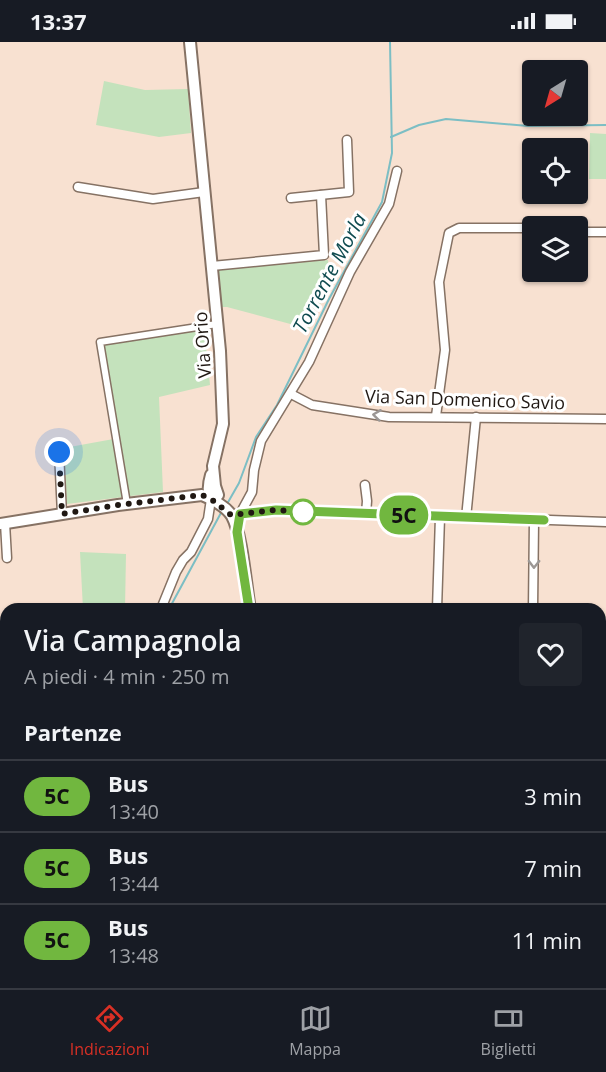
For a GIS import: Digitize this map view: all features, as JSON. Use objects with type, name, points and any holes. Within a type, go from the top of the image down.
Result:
[{"type":"street","name":"Via Orio","points":[[190,42],[212,266],[223,424],[213,466],[216,498]]},
{"type":"street","points":[[291,198],[349,192],[347,140]]},
{"type":"street","points":[[233,513],[252,492],[254,470],[261,441],[309,362],[350,272],[389,204],[397,171]]},
{"type":"street","points":[[78,187],[153,199],[204,192]]},
{"type":"street","points":[[212,266],[324,255],[321,195]]},
{"type":"street","points":[[436,416],[445,350],[439,282],[448,237],[453,230],[459,228],[522,228]]},
{"type":"street","points":[[588,232],[606,232]]},
{"type":"street","points":[[127,504],[100,342],[217,324]]},
{"type":"street","name":"Via San Domenico Savio","points":[[291,394],[312,405],[389,417],[606,420]]},
{"type":"street","points":[[466,518],[476,417]]},
{"type":"street","points":[[59,452],[62,514]]},
{"type":"street","points":[[364,485],[367,501],[366,514]]},
{"type":"street","points":[[7,558],[3,524],[127,504],[182,498],[216,498],[233,513],[249,603]]},
{"type":"street","points":[[163,603],[176,572],[191,552],[216,498]]},
{"type":"street","points":[[233,513],[276,510],[606,522]]},
{"type":"street","points":[[436,603],[440,517]]},
{"type":"street","points":[[533,603],[534,520]]},
{"type":"green space","points":[[104,81],[145,90],[188,89],[191,133],[159,137],[96,125]]},
{"type":"green space","points":[[590,133],[606,134],[606,179],[589,179]]},
{"type":"green space","points":[[328,260],[330,283],[309,329],[227,307],[219,307],[215,270]]},
{"type":"green space","points":[[204,327],[210,385],[159,397],[163,492],[67,504],[64,448],[119,438],[104,345]]},
{"type":"green space","points":[[80,552],[126,554],[125,603],[83,603]]},
{"type":"waterway","name":"Torrente Morla","points":[[227,504],[239,483],[256,437],[277,405],[329,299],[382,202],[392,153],[390,42]]},
{"type":"waterway","name":"Torrente Morla","points":[[391,137],[419,125],[446,119],[528,126],[606,125]]},
{"type":"waterway","name":"Torrente Morla","points":[[172,603],[222,511]]},
{"type":"bus line","name":"5C","points":[[248,603],[237,532],[240,514],[276,510],[544,520]]},
{"type":"route","points":[[59,452],[62,514],[202,495],[211,499],[231,515],[276,510],[303,512]]}]
